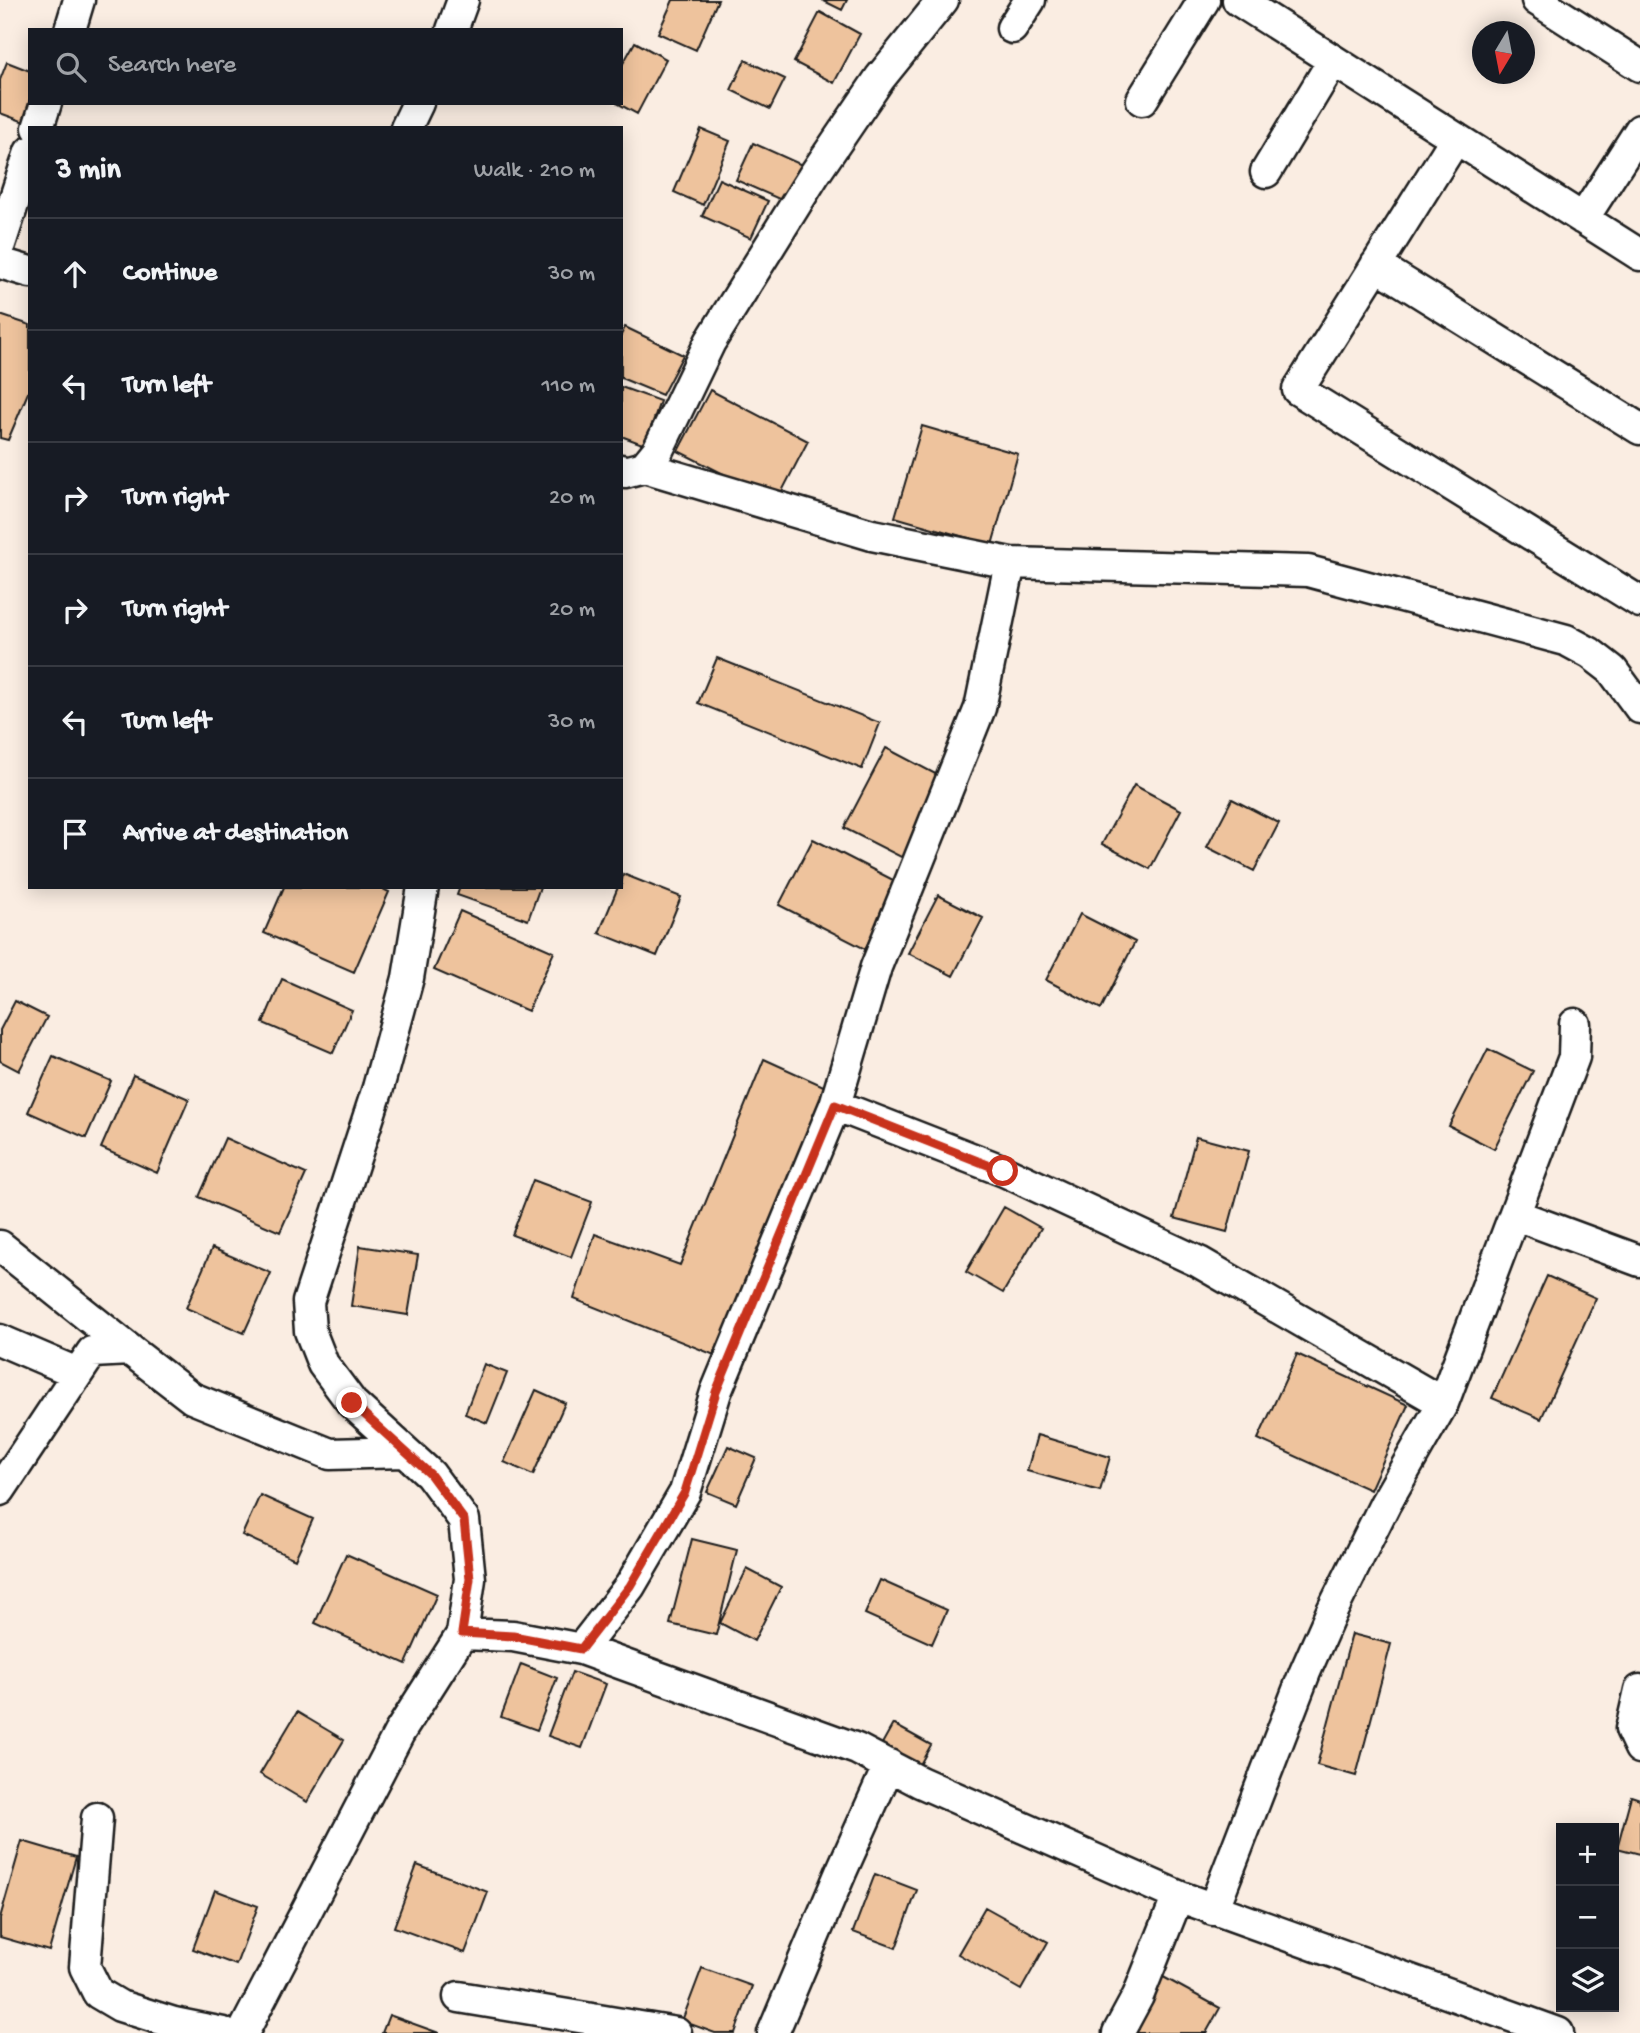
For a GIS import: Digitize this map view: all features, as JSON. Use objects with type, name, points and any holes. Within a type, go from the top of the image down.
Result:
[{"type":"street","points":[[70,28],[79,0]]},
{"type":"street","points":[[453,28],[463,0]]},
{"type":"street","points":[[632,469],[658,450],[710,342],[814,175],[880,78],[943,0]]},
{"type":"street","points":[[1012,28],[1030,0]]},
{"type":"street","points":[[1142,100],[1204,0]]},
{"type":"street","points":[[1238,0],[1640,255]]},
{"type":"street","points":[[1537,0],[1640,66]]},
{"type":"street","points":[[1266,172],[1333,61]]},
{"type":"street","points":[[39,126],[45,105]]},
{"type":"street","points":[[407,126],[417,105]]},
{"type":"street","points":[[1583,219],[1640,130]]},
{"type":"street","points":[[1455,138],[1298,390],[1640,602]]},
{"type":"street","points":[[0,244],[28,158]]},
{"type":"street","points":[[0,263],[28,271]]},
{"type":"street","points":[[1376,265],[1640,429]]},
{"type":"street","points":[[632,469],[872,535],[1010,563],[1308,571],[1566,640],[1590,653],[1612,670],[1640,708]]},
{"type":"street","points":[[581,1649],[630,1586],[685,1492],[716,1392],[835,1105],[876,967],[980,708],[1010,563]]},
{"type":"street","points":[[243,2033],[399,1733],[462,1633],[470,1579],[464,1520],[430,1474],[352,1403],[323,1364],[310,1331],[308,1302],[378,1088],[408,978],[423,889]]},
{"type":"street","points":[[1213,1910],[1305,1672],[1331,1613],[1385,1504],[1443,1403],[1574,1057],[1575,1024]]},
{"type":"street","points":[[835,1105],[1003,1171],[1199,1262],[1443,1403]]},
{"type":"street","points":[[1516,1214],[1640,1261]]},
{"type":"street","points":[[0,1246],[192,1398],[330,1454],[405,1452]]},
{"type":"street","points":[[0,1340],[78,1373]]},
{"type":"street","points":[[0,1490],[92,1352],[130,1350]]},
{"type":"street","points":[[462,1633],[513,1636],[581,1649],[857,1749],[920,1782],[1178,1896],[1492,2022],[1558,2033]]},
{"type":"street","points":[[1640,1690],[1631,1729],[1640,1748]]},
{"type":"street","points":[[772,2033],[889,1765]]},
{"type":"street","points":[[97,1818],[85,1967],[98,1993],[120,2006],[174,2023],[223,2033]]},
{"type":"street","points":[[1118,2033],[1138,1996],[1178,1896]]},
{"type":"street","points":[[459,1997],[676,2033]]},
{"type":"building","points":[[673,0],[718,0],[696,50],[658,33]]},
{"type":"building","points":[[822,0],[847,0],[842,10]]},
{"type":"building","points":[[820,12],[860,34],[834,83],[794,62]]},
{"type":"building","points":[[635,42],[666,59],[637,114],[621,105],[623,105],[623,63]]},
{"type":"building","points":[[745,60],[785,79],[770,109],[731,90]]},
{"type":"building","points":[[7,62],[28,70],[28,105],[34,105],[27,123],[0,113],[0,80]]},
{"type":"building","points":[[701,129],[730,141],[703,205],[674,192]]},
{"type":"building","points":[[753,143],[802,165],[786,202],[736,180]]},
{"type":"building","points":[[719,179],[768,201],[751,238],[702,216]]},
{"type":"building","points":[[0,315],[28,324],[28,393],[8,440],[0,438]]},
{"type":"building","points":[[625,327],[683,355],[662,395],[623,379]]},
{"type":"building","points":[[623,388],[660,401],[645,445],[623,437]]},
{"type":"building","points":[[710,390],[808,441],[777,501],[678,451]]},
{"type":"building","points":[[922,426],[1018,454],[992,545],[895,517]]},
{"type":"building","points":[[717,658],[880,723],[862,769],[698,703]]},
{"type":"building","points":[[886,748],[945,779],[903,858],[844,828]]},
{"type":"building","points":[[1134,785],[1181,810],[1150,869],[1102,844]]},
{"type":"building","points":[[1232,799],[1279,823],[1254,871],[1207,847]]},
{"type":"building","points":[[813,839],[899,883],[865,949],[779,905]]},
{"type":"building","points":[[623,874],[681,897],[657,956],[599,933],[617,889],[623,889]]},
{"type":"building","points":[[283,889],[383,889],[389,892],[354,972],[264,933]]},
{"type":"building","points":[[459,889],[539,889],[528,920],[457,895]]},
{"type":"building","points":[[938,895],[983,918],[953,976],[908,953]]},
{"type":"building","points":[[460,911],[554,952],[528,1011],[434,970]]},
{"type":"building","points":[[1080,914],[1135,942],[1101,1009],[1046,980]]},
{"type":"building","points":[[282,979],[352,1010],[333,1053],[263,1023]]},
{"type":"building","points":[[15,1001],[47,1017],[19,1071],[0,1061],[0,1030]]},
{"type":"building","points":[[1488,1049],[1533,1071],[1494,1149],[1449,1126]]},
{"type":"building","points":[[53,1056],[111,1081],[86,1138],[28,1112]]},
{"type":"building","points":[[764,1059],[828,1088],[722,1358],[574,1299],[595,1234],[680,1265]]},
{"type":"building","points":[[133,1075],[189,1099],[157,1173],[101,1148]]},
{"type":"building","points":[[1196,1137],[1249,1151],[1227,1232],[1174,1218]]},
{"type":"building","points":[[225,1138],[306,1174],[280,1232],[199,1197]]},
{"type":"building","points":[[533,1180],[592,1202],[571,1257],[512,1235]]},
{"type":"building","points":[[1004,1207],[1041,1228],[1003,1293],[966,1272]]},
{"type":"building","points":[[360,1246],[418,1255],[408,1315],[351,1306]]},
{"type":"building","points":[[212,1248],[271,1273],[244,1333],[186,1308]]},
{"type":"building","points":[[1547,1276],[1596,1298],[1541,1419],[1492,1398]]},
{"type":"building","points":[[1297,1354],[1408,1405],[1370,1490],[1258,1439]]},
{"type":"building","points":[[484,1364],[507,1373],[487,1423],[465,1414]]},
{"type":"building","points":[[536,1390],[565,1403],[533,1475],[504,1462]]},
{"type":"building","points":[[1037,1435],[1110,1457],[1100,1491],[1027,1471]]},
{"type":"building","points":[[728,1446],[756,1458],[736,1504],[707,1492]]},
{"type":"building","points":[[260,1495],[313,1519],[295,1559],[242,1535]]},
{"type":"building","points":[[692,1539],[737,1550],[716,1635],[670,1624]]},
{"type":"building","points":[[346,1554],[437,1594],[406,1664],[315,1623]]},
{"type":"building","points":[[747,1569],[781,1587],[754,1641],[720,1623]]},
{"type":"building","points":[[880,1580],[947,1610],[932,1644],[865,1614]]},
{"type":"building","points":[[1352,1634],[1391,1644],[1356,1776],[1317,1765]]},
{"type":"building","points":[[521,1664],[557,1678],[537,1730],[501,1717]]},
{"type":"building","points":[[572,1672],[606,1684],[582,1748],[548,1736]]},
{"type":"building","points":[[297,1712],[344,1740],[307,1802],[260,1774]]},
{"type":"building","points":[[893,1724],[931,1745],[917,1770],[879,1749]]},
{"type":"building","points":[[1631,1796],[1640,1799],[1640,1854],[1619,1849]]},
{"type":"building","points":[[22,1841],[76,1857],[49,1951],[0,1937],[0,1918]]},
{"type":"building","points":[[417,1865],[488,1892],[465,1953],[394,1927]]},
{"type":"building","points":[[875,1874],[917,1890],[896,1948],[853,1932]]},
{"type":"building","points":[[215,1890],[258,1906],[236,1965],[193,1949]]},
{"type":"building","points":[[985,1907],[1048,1942],[1021,1990],[958,1954]]},
{"type":"building","points":[[702,1968],[752,1986],[735,2033],[715,2033],[682,2021]]},
{"type":"building","points":[[1156,1973],[1220,2008],[1206,2033],[1128,2033]]},
{"type":"building","points":[[389,2015],[439,2033],[382,2033]]},
{"type":"route","points":[[352,1403],[430,1474],[464,1520],[470,1579],[462,1633],[513,1636],[581,1649],[630,1586],[685,1492],[716,1392],[835,1105],[1003,1171]]}]
